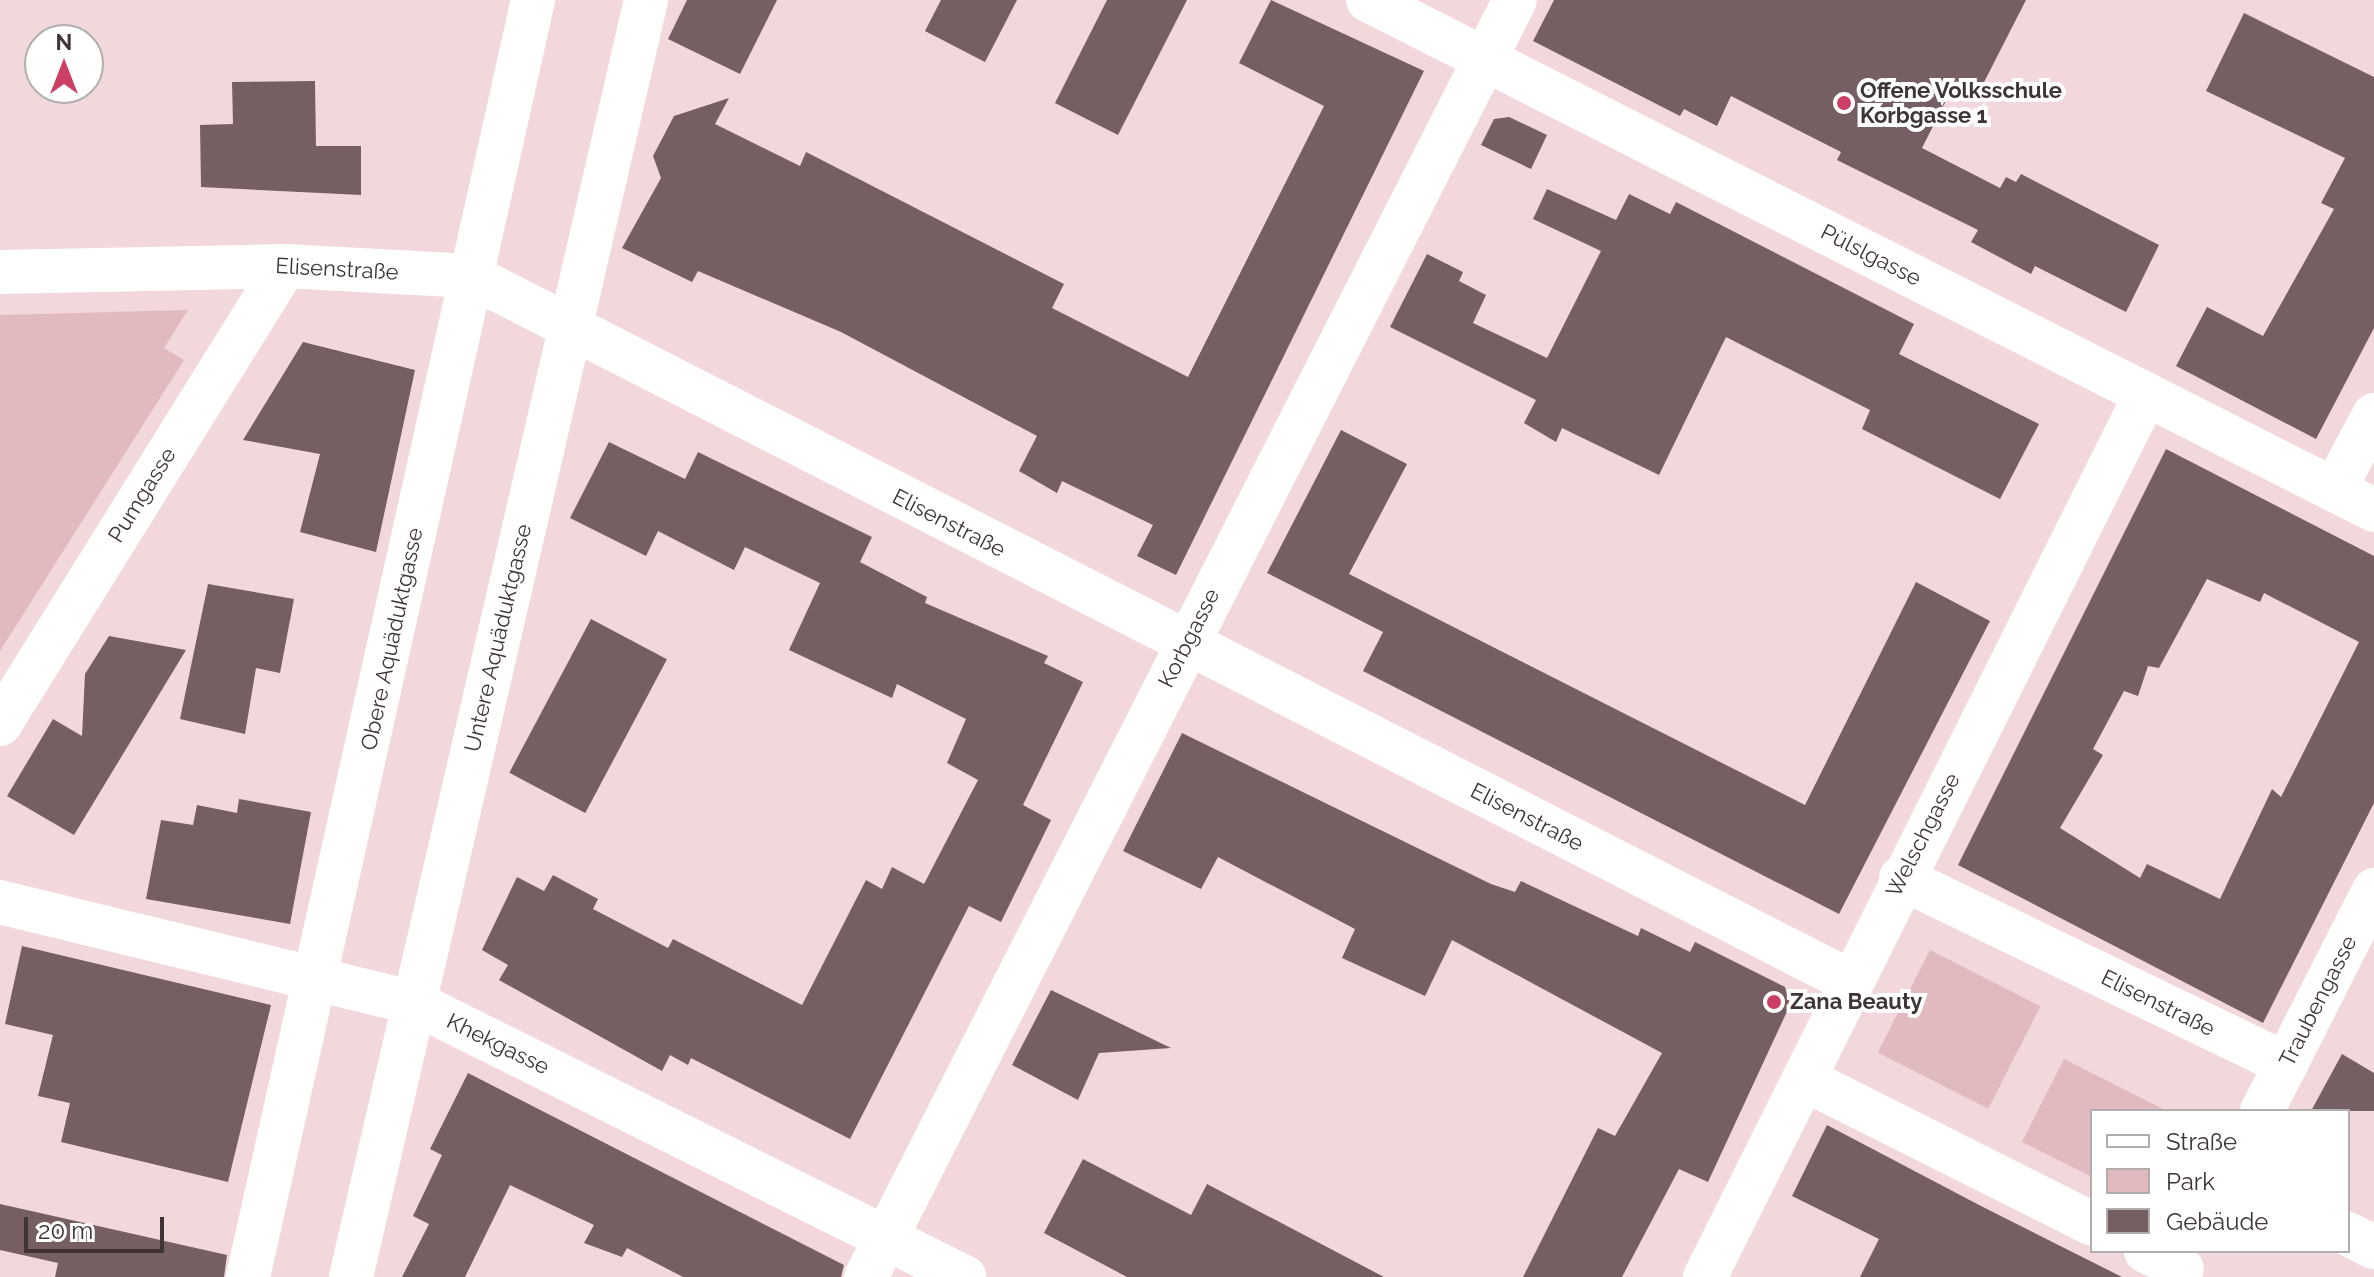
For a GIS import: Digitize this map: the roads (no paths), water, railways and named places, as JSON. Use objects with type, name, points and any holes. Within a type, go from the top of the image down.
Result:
[{"type":"street","name":"Obere Aquäduktgasse","points":[[248,1277],[319,977],[533,0]]},
{"type":"street","name":"Untere Aquäduktgasse","points":[[351,1277],[646,0]]},
{"type":"street","name":"Pülslgasse","points":[[1368,0],[2374,510]]},
{"type":"street","name":"Korbgasse","points":[[866,1277],[1515,0]]},
{"type":"street","name":"Elisenstraße","points":[[0,272],[285,266],[471,276],[569,329],[1849,981]]},
{"type":"street","name":"Pumgasse","points":[[0,724],[285,266]]},
{"type":"street","name":"Welschgasse","points":[[1705,1277],[1804,1079],[1849,981],[2146,394]]},
{"type":"street","points":[[2334,490],[2374,415]]},
{"type":"street","name":"Elisenstraße","points":[[1901,878],[2286,1064]]},
{"type":"street","name":"Traubengasse","points":[[2263,1109],[2374,890]]},
{"type":"street","name":"Khekgasse","points":[[0,902],[319,977],[415,1003],[964,1277]]},
{"type":"street","points":[[1804,1079],[2090,1223]]},
{"type":"street","points":[[2350,1235],[2374,1247]]},
{"type":"place","name":"Offene Volksschule Korbgasse 1","points":[[1844,103]]},
{"type":"place","name":"Zana Beauty","points":[[1774,1002]]}]
